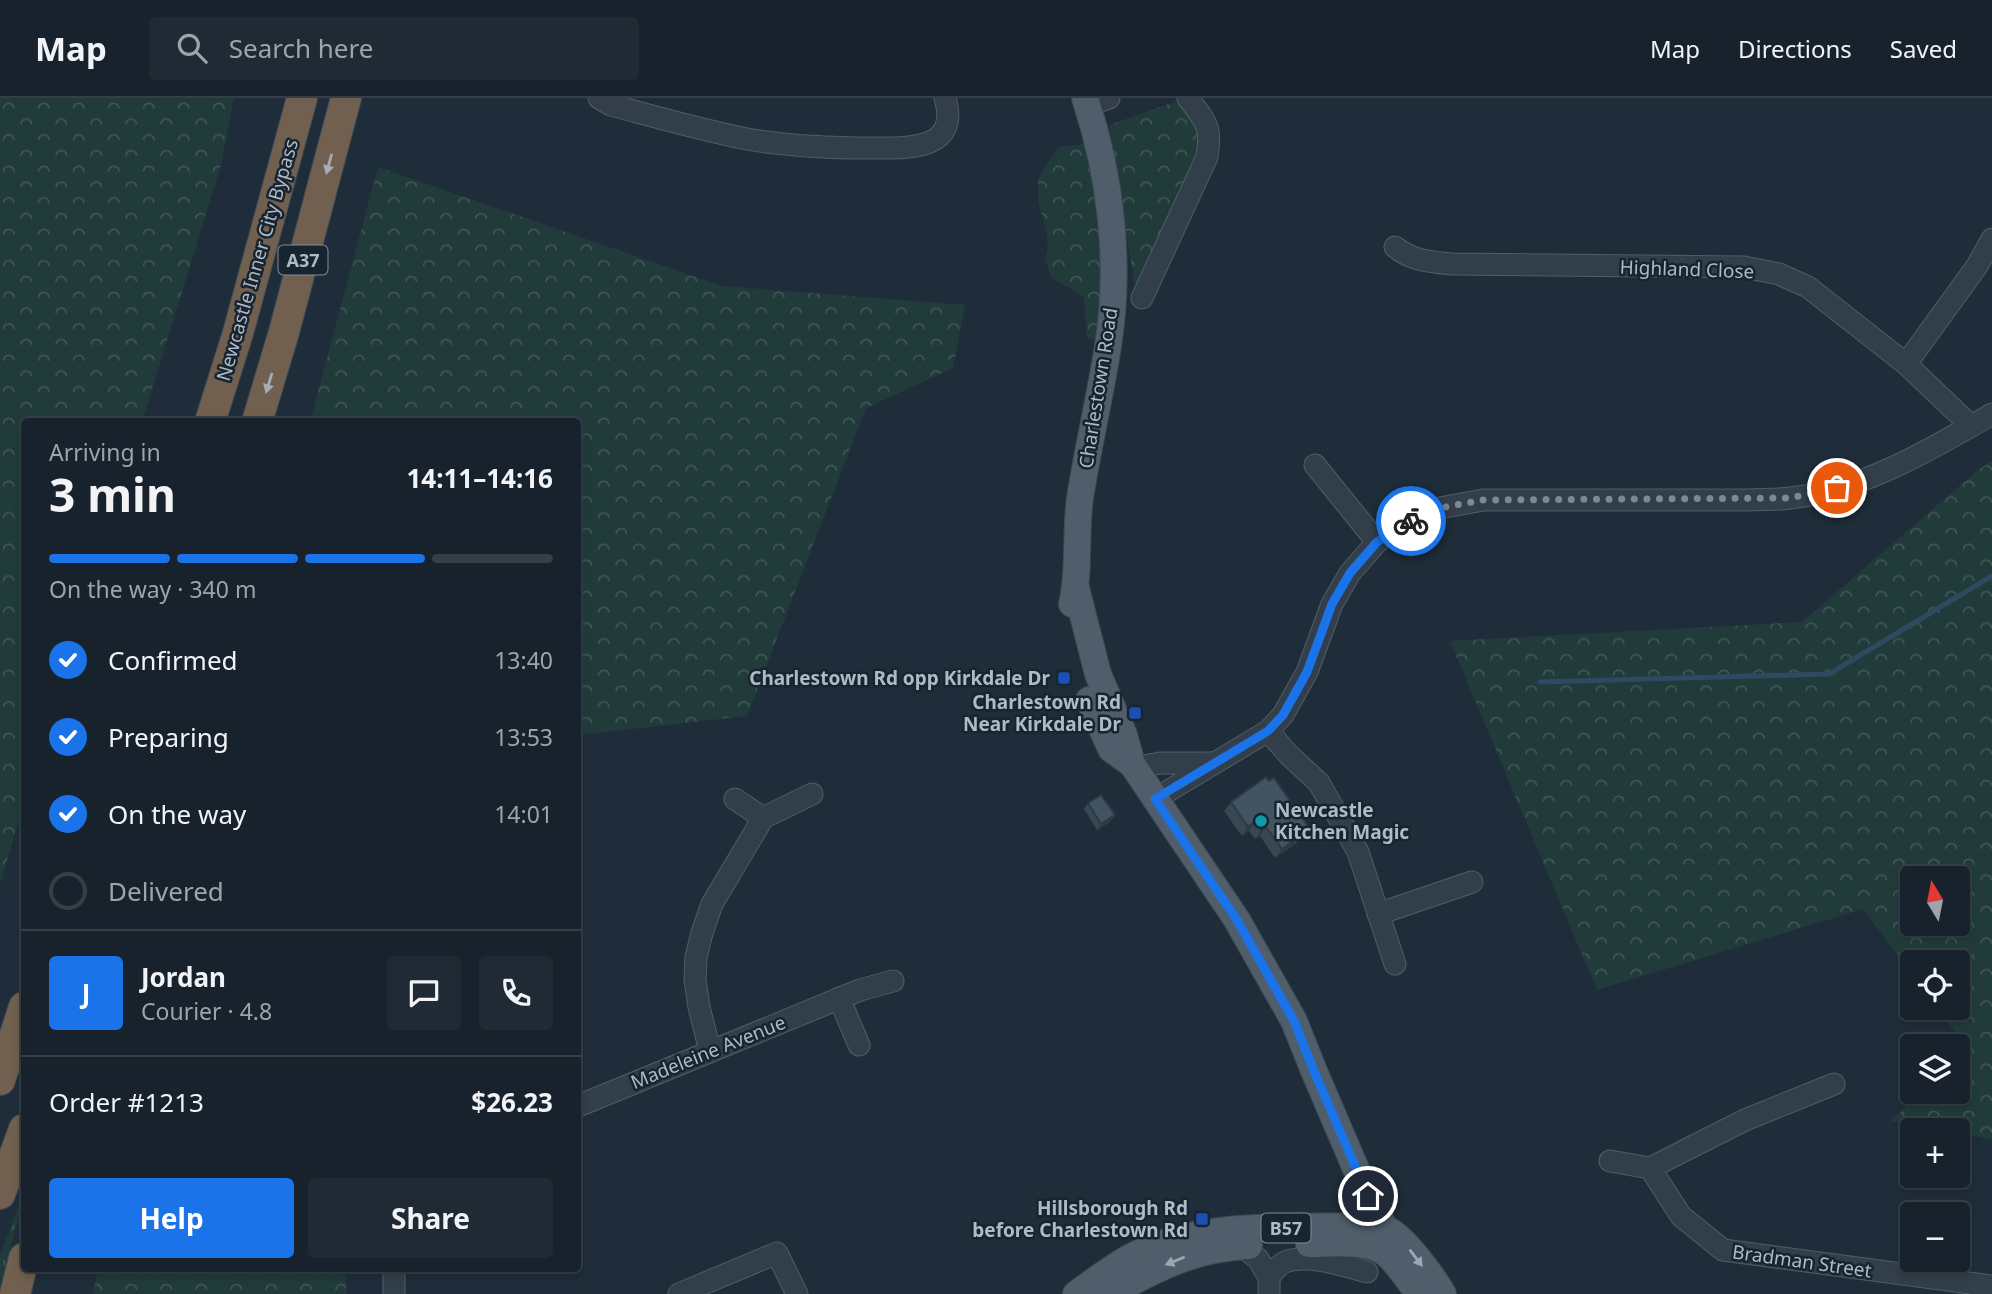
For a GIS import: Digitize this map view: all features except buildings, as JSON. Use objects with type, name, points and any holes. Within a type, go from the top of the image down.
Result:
[{"type":"highway","name":"Newcastle Inner City Bypass","points":[[211,418],[238,333],[300,98]]},
{"type":"highway","name":"A37","points":[[258,418],[284,332],[346,98]]},
{"type":"highway","points":[[0,1034],[21,991]]},
{"type":"highway","points":[[0,1080],[21,1016]]},
{"type":"highway","points":[[0,1194],[21,1137]]},
{"type":"highway","points":[[15,1294],[21,1270]]},
{"type":"main road","name":"Charlestown Road","points":[[1094,101],[1107,182],[1113,277],[1109,344],[1079,503],[1076,588],[1072,606],[1073,634],[1084,688],[1111,749],[1133,766],[1237,920],[1294,1021],[1387,1247],[1419,1294]]},
{"type":"main road","name":"B57","points":[[1076,1294],[1129,1258],[1188,1235],[1224,1230],[1355,1226],[1387,1247]]},
{"type":"main road","name":"Charlestown Road","points":[[1387,1247],[1392,1232],[1404,1242],[1443,1294]]},
{"type":"main road","name":"B57","points":[[1110,1294],[1153,1270],[1198,1252],[1242,1246],[1352,1244],[1387,1247]]},
{"type":"street","points":[[599,98],[611,104],[697,128],[748,139],[837,148],[923,146],[933,141],[945,128],[949,119],[945,98]]},
{"type":"street","name":"Charlestown Road","points":[[1142,298],[1207,157],[1210,136],[1205,120],[1188,98]]},
{"type":"street","points":[[1906,363],[1978,266],[1992,239]]},
{"type":"street","name":"Highland Close","points":[[1395,247],[1406,256],[1419,260],[1453,264],[1744,267],[1779,274],[1808,287],[1906,363],[1971,426]]},
{"type":"street","points":[[1155,799],[1268,731],[1283,715],[1307,672],[1332,604],[1350,573],[1377,542],[1402,525],[1440,508],[1483,500],[1747,500],[1790,498],[1822,492],[1883,472],[1992,414]]},
{"type":"street","points":[[1315,465],[1377,542]]},
{"type":"street","points":[[1268,731],[1319,783],[1358,852],[1395,964]]},
{"type":"street","points":[[1133,766],[1214,763]]},
{"type":"street","points":[[710,1051],[695,980],[696,957],[712,904],[763,818],[812,794]]},
{"type":"street","points":[[734,799],[763,818]]},
{"type":"street","points":[[1378,914],[1472,882]]},
{"type":"street","name":"Madeleine Avenue","points":[[581,1105],[839,998],[893,981]]},
{"type":"street","points":[[839,998],[859,1045]]},
{"type":"street","points":[[1610,1161],[1650,1168],[1745,1120],[1834,1084]]},
{"type":"street","name":"Bradman Street","points":[[1650,1168],[1681,1216],[1723,1250],[1992,1286]]},
{"type":"street","points":[[1242,1246],[1258,1259],[1269,1285]]},
{"type":"street","points":[[679,1294],[777,1253],[797,1294]]},
{"type":"street","points":[[1269,1285],[1276,1267],[1286,1261],[1304,1259],[1335,1263],[1367,1272]]},
{"type":"street","points":[[394,1272],[394,1294]]},
{"type":"green space","points":[[0,98],[234,98],[221,165],[143,418],[21,418],[21,814],[0,884]]},
{"type":"green space","points":[[1186,98],[1209,144],[1135,287],[1109,125]]},
{"type":"green space","points":[[1086,141],[1101,184],[1105,275],[1096,340],[1087,338],[1084,297],[1052,278],[1045,260],[1048,248],[1046,229],[1038,202],[1038,179],[1058,147],[1079,145]]},
{"type":"green space","points":[[378,167],[722,286],[965,305],[953,368],[866,408],[747,716],[581,735],[581,418],[311,418]]},
{"type":"green space","points":[[1992,461],[1992,1139],[1970,1135],[1970,1118],[1900,1118],[1900,1123],[1890,1121],[1909,1104],[1970,1104],[1970,1034],[1956,1034],[1946,1020],[1970,1020],[1970,950],[1900,950],[1900,958],[1863,909],[1597,990],[1450,641],[1802,622],[1978,470]]},
{"type":"green space","points":[[21,1199],[21,1211],[0,1285],[0,1256]]},
{"type":"green space","points":[[97,1272],[346,1272],[346,1294],[93,1294]]},
{"type":"waterway","points":[[1540,682],[1829,674],[1992,576]]},
{"type":"way so far","points":[[1411,521],[1440,508],[1483,500],[1747,500],[1790,498],[1837,488]]},
{"type":"place","name":"Charlestown Rd opp Kirkdale Dr","points":[[1064,678]]},
{"type":"place","name":"Charlestown Rd Near Kirkdale Dr","points":[[1135,713]]},
{"type":"place","name":"Newcastle Kitchen Magic","points":[[1261,821]]},
{"type":"place","name":"Hillsborough Rd before Charlestown Rd","points":[[1202,1219]]},
{"type":"route","points":[[1368,1196],[1294,1021],[1237,920],[1155,799],[1268,731],[1283,715],[1307,672],[1332,604],[1350,573],[1377,542],[1411,521]]}]
